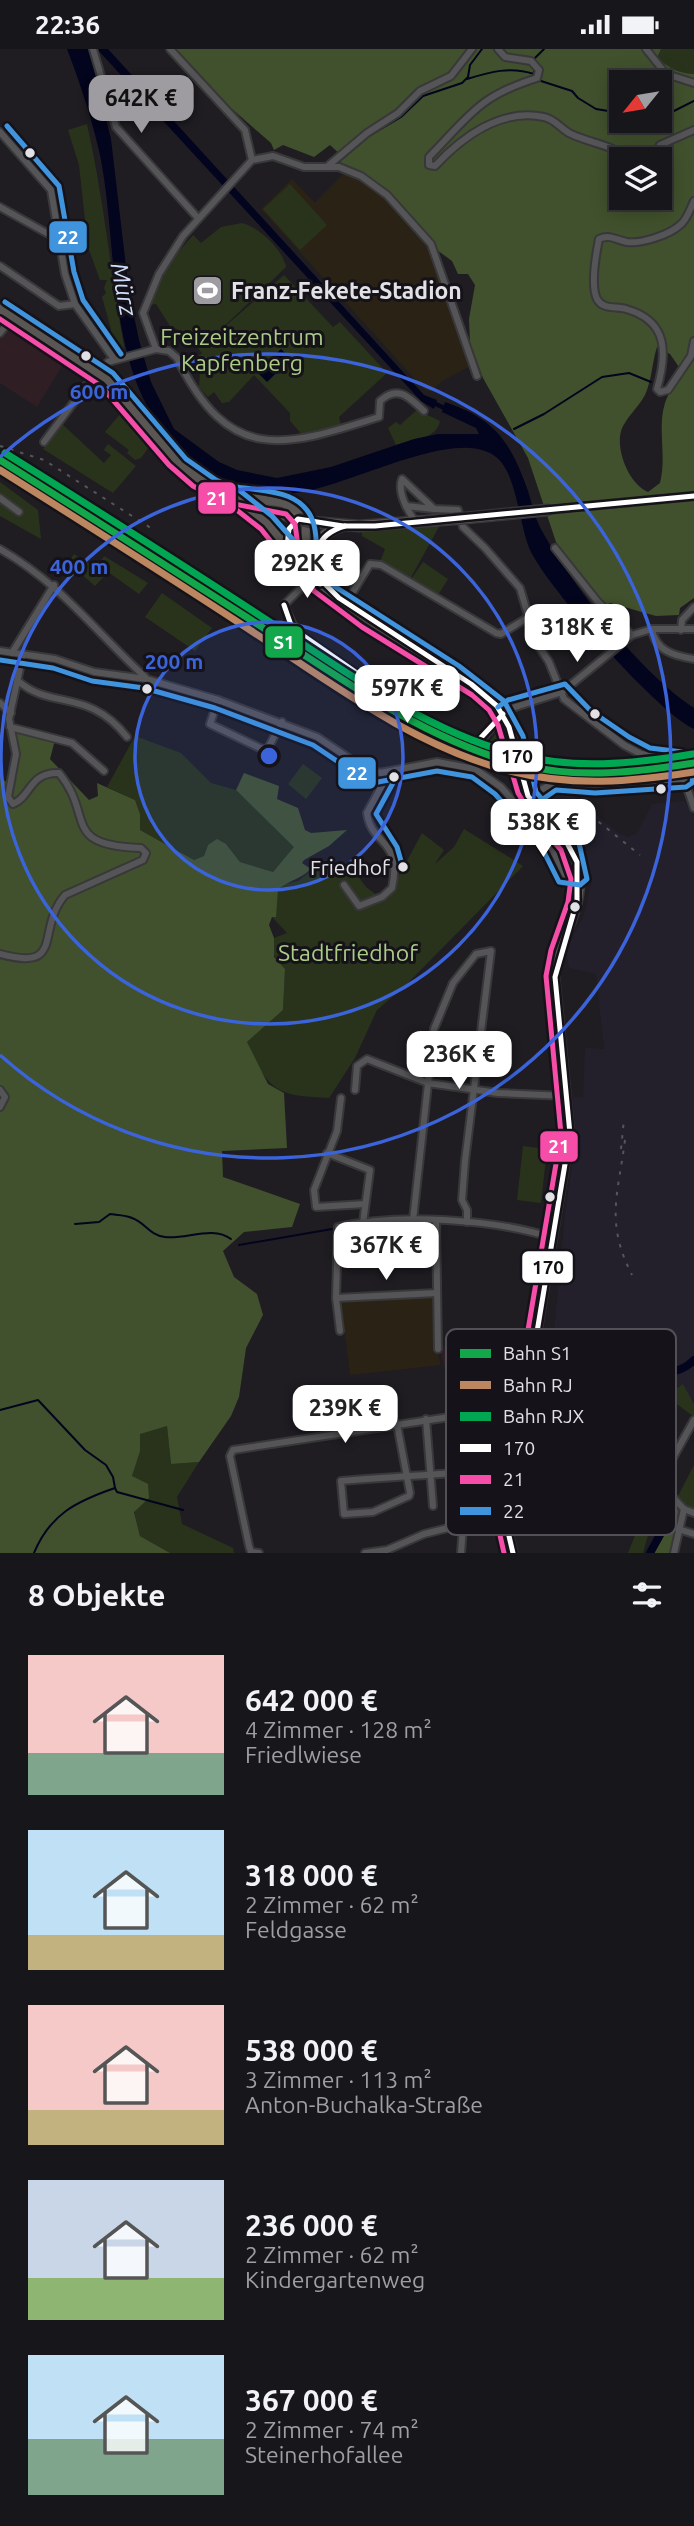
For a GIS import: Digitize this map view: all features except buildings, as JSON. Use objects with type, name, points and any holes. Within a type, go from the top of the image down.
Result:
[{"type":"highway","points":[[259,507],[330,527],[400,524],[547,510]]},
{"type":"highway","points":[[287,540],[304,520]]},
{"type":"highway","points":[[314,564],[317,543],[330,527]]},
{"type":"main road","points":[[0,309],[97,372],[132,405],[180,465],[199,480],[259,507]]},
{"type":"main road","points":[[230,496],[283,503],[304,520],[305,552],[312,577]]},
{"type":"main road","points":[[230,496],[287,540],[320,586],[345,605],[474,686],[503,714],[514,739],[528,796],[571,848],[579,876],[579,895],[557,958],[555,977],[569,1142],[536,1329]]},
{"type":"main road","points":[[314,564],[320,586]]},
{"type":"main road","points":[[508,1535],[513,1553]]},
{"type":"street","points":[[93,49],[116,128],[197,217]]},
{"type":"street","points":[[170,49],[245,130],[252,160]]},
{"type":"street","points":[[326,166],[348,151],[367,133],[398,113],[420,91],[451,76],[472,49]]},
{"type":"street","points":[[498,49],[505,57],[531,61],[538,70],[538,75],[518,82],[483,101],[429,157],[429,166],[435,166],[481,127],[521,118],[543,117],[573,135],[599,141],[610,147]]},
{"type":"street","points":[[646,49],[666,74],[694,83]]},
{"type":"street","points":[[659,147],[694,130]]},
{"type":"street","points":[[0,132],[51,190],[65,274],[75,304],[114,359]]},
{"type":"street","points":[[152,350],[143,313],[159,274],[197,217],[222,191],[252,160],[273,156],[304,167],[339,167],[373,184],[425,236],[445,280],[477,376]]},
{"type":"street","points":[[694,201],[685,219],[675,229],[646,240],[629,242],[608,236],[599,239],[594,290],[597,300],[604,306],[626,309],[648,319],[658,332],[665,349],[657,389],[660,392],[668,390],[687,363],[694,341]]},
{"type":"street","points":[[0,208],[61,241]]},
{"type":"street","points":[[0,267],[59,306],[75,304]]},
{"type":"street","points":[[0,333],[12,317]]},
{"type":"street","points":[[44,442],[97,372],[114,359],[152,350],[169,351],[177,358],[211,414],[253,437],[292,440],[337,432],[379,417],[380,401],[397,393],[406,394],[424,411]]},
{"type":"street","points":[[419,522],[407,509],[400,485],[402,479],[434,509]]},
{"type":"street","points":[[0,498],[19,512]]},
{"type":"street","points":[[407,509],[458,510],[463,527],[520,589],[527,606],[527,618],[569,704],[624,744],[650,757],[677,759],[694,808]]},
{"type":"street","points":[[400,524],[407,509]]},
{"type":"street","points":[[555,548],[630,637]]},
{"type":"street","points":[[0,549],[34,568],[54,585],[146,679]]},
{"type":"street","points":[[345,605],[370,564],[381,565],[496,633],[501,634],[527,618]]},
{"type":"street","points":[[312,577],[284,605],[291,625],[357,673],[365,683],[450,736],[474,745],[511,708],[562,692],[630,637],[652,629],[694,629]]},
{"type":"street","points":[[12,653],[54,585]]},
{"type":"street","points":[[681,630],[682,620],[694,607]]},
{"type":"street","points":[[652,629],[656,644],[660,648],[694,659]]},
{"type":"street","points":[[0,651],[66,662],[94,672],[146,679],[218,700],[317,737],[365,768],[385,774],[437,762],[466,766],[494,781],[520,804],[550,844],[562,872],[568,877],[579,876]]},
{"type":"street","points":[[0,954],[31,961],[38,957],[44,949],[57,905],[65,895],[143,860],[146,853],[141,848],[111,847],[94,839],[83,827],[69,785],[59,773],[42,775],[30,784],[19,802],[13,804],[8,797],[16,754],[10,727],[11,713],[23,654]]},
{"type":"street","points":[[18,681],[29,689],[86,703],[102,712],[127,737]]},
{"type":"street","points":[[218,700],[210,724],[260,748],[267,750],[282,722]]},
{"type":"street","points":[[0,703],[11,713]]},
{"type":"street","points":[[10,727],[72,743],[104,771]]},
{"type":"street","points":[[344,885],[359,905],[382,897],[392,888],[392,850],[370,826],[367,813],[385,781],[385,774]]},
{"type":"street","points":[[520,804],[560,780],[594,784],[694,778]]},
{"type":"street","points":[[413,1220],[434,1030],[453,983],[476,954],[491,951],[462,1201],[467,1209],[467,1221]]},
{"type":"street","points":[[355,1090],[358,1066],[367,1059],[428,1083],[473,1090],[566,1096]]},
{"type":"street","points":[[0,1090],[5,1097],[0,1107]]},
{"type":"street","points":[[341,1098],[337,1131],[314,1190],[316,1207],[365,1204]]},
{"type":"street","points":[[327,1153],[370,1170],[363,1223]]},
{"type":"street","points":[[340,1331],[336,1298],[338,1227],[413,1220],[467,1221],[553,1238]]},
{"type":"street","points":[[436,1221],[438,1349]]},
{"type":"street","points":[[336,1298],[437,1293]]},
{"type":"street","points":[[258,1553],[251,1552],[249,1546],[230,1456],[233,1450],[446,1417]]},
{"type":"street","points":[[426,1419],[433,1506]]},
{"type":"street","points":[[676,1452],[694,1420]]},
{"type":"street","points":[[397,1424],[406,1476],[410,1493],[407,1497],[373,1512],[344,1514],[341,1482],[406,1476],[446,1474]]},
{"type":"street","points":[[676,1501],[694,1513]]},
{"type":"street","points":[[674,1553],[684,1509]]},
{"type":"street","points":[[678,1529],[694,1534]]},
{"type":"street","points":[[365,1553],[387,1551],[446,1530]]},
{"type":"street","points":[[461,1553],[463,1535]]},
{"type":"shaded area","points":[[345,172],[355,176],[390,203],[419,233],[430,250],[469,367],[442,381],[430,392],[424,389],[261,209],[292,179],[315,203]]},
{"type":"shaded area","points":[[8,326],[65,361],[37,407],[0,383],[0,338]]},
{"type":"shaded area","points":[[561,786],[618,833],[629,837],[637,833],[652,804],[684,801],[694,816],[694,1404],[683,1384],[676,1389],[676,1329],[554,1329],[565,1214],[576,1136],[573,1097],[583,1097],[585,1048],[604,1049],[596,974],[569,968],[566,950],[584,915],[592,879],[576,842],[540,799]]},
{"type":"shaded area","points":[[434,1297],[436,1347],[441,1365],[350,1375],[341,1301]]},
{"type":"shaded area","points":[[446,1346],[446,1373],[439,1347]]},
{"type":"green space","points":[[176,49],[661,49],[657,58],[666,65],[694,74],[694,598],[680,608],[679,615],[656,616],[610,603],[605,606],[556,542],[528,458],[483,378],[470,343],[469,319],[475,285],[468,274],[458,274],[452,261],[437,250],[421,226],[383,187],[340,164],[343,157],[330,145],[314,157],[283,145],[274,150],[271,143],[231,108]],"holes":[[[657,347],[670,354],[683,373],[665,403],[660,483],[648,492],[634,481],[624,463],[620,434],[643,399]]]},
{"type":"green space","points":[[661,49],[694,49],[694,74],[666,65],[657,58]]},
{"type":"green space","points":[[87,124],[125,352],[115,355],[107,344],[111,329],[102,297],[106,293],[104,288],[107,280],[100,280],[88,247],[79,165],[68,130]]},
{"type":"green space","points":[[290,184],[327,225],[300,250],[263,209]]},
{"type":"green space","name":"Freizeitzentrum Kapfenberg","points":[[242,223],[256,229],[269,240],[286,267],[214,336],[284,275],[333,327],[340,322],[387,373],[339,417],[342,429],[304,437],[290,421],[290,413],[254,375],[229,402],[222,403],[214,392],[208,397],[199,387],[200,370],[195,359],[202,353],[195,345],[205,335],[212,335],[209,332],[194,343],[180,343],[185,333],[170,326],[156,304],[150,305],[169,263],[193,235],[201,243],[221,227]]},
{"type":"green space","points":[[128,410],[152,443],[141,458],[135,460],[127,453],[129,450],[105,432],[121,413]]},
{"type":"green space","points":[[417,410],[440,421],[438,427],[423,438],[396,445],[388,428],[396,422],[400,425]]},
{"type":"green space","points":[[62,424],[104,463],[111,455],[104,450],[108,444],[136,466],[113,493],[43,449]]},
{"type":"green space","points":[[0,482],[38,510],[41,539],[0,516]]},
{"type":"green space","points":[[440,525],[410,579],[380,562],[385,549],[362,536],[362,531]]},
{"type":"green space","points":[[74,554],[96,568],[104,556],[148,583],[139,594],[108,572],[95,586],[68,562]]},
{"type":"green space","points":[[423,562],[448,579],[438,595],[412,578]]},
{"type":"green space","points":[[162,593],[212,628],[195,651],[145,617]]},
{"type":"green space","points":[[15,728],[55,740],[50,759],[89,800],[98,796],[97,783],[135,800],[140,814],[140,830],[194,860],[204,856],[208,845],[217,839],[226,844],[240,862],[273,872],[294,847],[236,790],[244,773],[279,786],[277,799],[298,808],[305,830],[311,833],[347,830],[329,846],[304,860],[302,863],[311,869],[278,890],[276,917],[272,917],[269,925],[274,938],[274,957],[285,969],[283,1010],[247,1042],[268,1084],[284,1093],[287,1148],[222,1151],[223,1177],[300,1204],[292,1227],[244,1232],[223,1251],[234,1277],[257,1294],[263,1315],[246,1348],[239,1397],[231,1416],[199,1462],[171,1464],[167,1426],[140,1434],[140,1451],[132,1476],[148,1484],[149,1498],[134,1512],[140,1536],[170,1553],[0,1553],[0,776],[6,782],[15,783],[18,754]]},
{"type":"green space","points":[[496,733],[504,734],[512,760],[483,751]]},
{"type":"green space","points":[[135,736],[181,753],[211,783],[236,790],[295,847],[273,872],[240,862],[226,844],[208,845],[204,856],[194,860],[140,830],[140,814],[135,800],[107,787]]},
{"type":"green space","points":[[303,764],[322,778],[306,799],[288,784]]},
{"type":"green space","name":"Stadtfriedhof","points":[[464,829],[523,866],[406,985],[377,1010],[355,1058],[329,1098],[297,1095],[276,1088],[261,1071],[247,1042],[283,1010],[285,969],[273,952],[274,938],[287,933],[272,917],[278,890],[285,884],[298,881],[321,863],[351,867],[366,887],[382,899],[395,883],[422,833],[444,850],[435,864],[454,847]]},
{"type":"green space","points":[[523,1146],[547,1149],[541,1203],[517,1200]]},
{"type":"green space","points":[[683,1384],[694,1404],[694,1417],[676,1405],[676,1389]]},
{"type":"green space","points":[[167,1426],[171,1464],[199,1462],[177,1497],[182,1524],[233,1548],[234,1553],[170,1553],[140,1536],[132,1486],[140,1433]]},
{"type":"green space","points":[[694,1465],[694,1510],[677,1498]]},
{"type":"green space","points":[[676,1505],[681,1513],[676,1531]]},
{"type":"green space","points":[[635,1535],[648,1535],[643,1553],[628,1553]]},
{"type":"green space","points":[[664,1535],[675,1535],[670,1553],[654,1553]]},
{"type":"water","points":[[67,49],[89,49],[111,139],[129,292],[139,340],[151,382],[174,429],[219,462],[237,470],[277,478],[331,467],[414,439],[438,434],[479,434],[476,428],[442,412],[445,402],[477,416],[508,446],[522,474],[540,526],[571,577],[631,651],[674,693],[694,708],[694,729],[677,718],[631,675],[558,592],[530,550],[509,475],[496,457],[477,449],[452,449],[424,454],[333,484],[283,494],[218,479],[186,457],[159,426],[140,392],[128,354],[119,315],[100,155]]},
{"type":"water","points":[[97,49],[108,49],[424,395],[437,400],[434,409],[421,401]]},
{"type":"water","points":[[281,349],[291,359],[267,382],[257,372]]},
{"type":"waterway","points":[[342,159],[369,136],[401,117],[423,96],[462,83],[468,77],[470,65],[482,49]]},
{"type":"waterway","points":[[535,58],[544,49]]},
{"type":"waterway","points":[[467,79],[508,70],[534,74],[534,68]]},
{"type":"waterway","points":[[541,81],[572,91],[596,109],[609,111]]},
{"type":"waterway","points":[[672,112],[694,101]]},
{"type":"waterway","points":[[514,429],[544,414],[602,377],[629,373],[651,382]]},
{"type":"waterway","name":"Mürz","points":[[431,402],[449,410]]},
{"type":"waterway","points":[[75,1224],[99,1222],[110,1214],[132,1218],[155,1234],[165,1237],[216,1233],[231,1239]]},
{"type":"waterway","points":[[239,1245],[332,1229]]},
{"type":"waterway","points":[[676,1371],[694,1360]]},
{"type":"waterway","points":[[0,1410],[38,1400],[85,1450],[106,1465],[113,1477],[115,1488]]},
{"type":"waterway","points":[[34,1553],[48,1528],[66,1511],[115,1488],[117,1492],[183,1510]]},
{"type":"waterway","points":[[650,1553],[660,1535]]},
{"type":"tunnel","points":[[547,510],[694,496]]},
{"type":"railway","points":[[0,446],[44,460],[154,530]]},
{"type":"railway","points":[[574,802],[640,855]]},
{"type":"railway","points":[[621,1149],[624,1119]]},
{"type":"railway","points":[[625,1140],[617,1193],[616,1223],[632,1275]]},
{"type":"rail line","name":"RJX","points":[[5,453],[350,675],[446,729],[514,754],[559,762],[626,763],[693,754]]},
{"type":"rail line","name":"S1","points":[[0,460],[344,681],[408,719],[475,750],[533,768],[579,773],[625,772],[694,763]]},
{"type":"rail line","name":"RJ","points":[[0,470],[343,692],[407,730],[441,746],[510,771],[556,779],[625,780],[694,772]]},
{"type":"transit line","name":"22","points":[[7,126],[59,186],[74,272],[83,300],[121,354]]},
{"type":"transit line","name":"22","points":[[0,660],[53,668],[92,681],[144,688],[215,708],[313,745],[352,771],[378,782],[437,771],[472,777],[495,794],[540,844],[559,882],[580,885],[587,879],[579,843],[536,792],[523,736],[504,701],[459,666],[334,586],[272,516],[239,490],[216,480],[186,459],[113,373],[5,302]]},
{"type":"transit line","name":"21","points":[[0,319],[101,386],[169,465],[193,486],[224,502],[286,514],[295,524],[301,569],[314,591],[362,627],[472,695],[489,710],[498,725],[518,793],[531,815],[561,850],[571,879],[568,902],[551,950],[546,976],[561,1134],[528,1329]]},
{"type":"transit line","name":"22","points":[[236,487],[282,494],[302,505],[314,525],[319,569]]},
{"type":"transit line","name":"170","points":[[538,1329],[570,1134],[555,977],[577,901],[577,862],[566,841],[528,796],[509,727],[497,706],[471,684],[339,598],[287,546],[289,529],[298,519],[343,526],[375,526],[694,496]]},
{"type":"transit line","name":"21","points":[[229,504],[261,529],[300,578]]},
{"type":"transit line","name":"170","points":[[320,584],[318,548],[327,535],[345,526]]},
{"type":"transit line","name":"170","points":[[284,605],[291,625],[298,632],[357,673],[365,683],[450,736],[474,745],[503,714]]},
{"type":"transit line","name":"22","points":[[498,707],[508,700],[565,684],[591,711],[629,737],[650,748],[682,752],[693,775],[692,783],[686,787],[595,793],[556,790],[523,813]]},
{"type":"transit line","name":"22","points":[[394,774],[393,783],[376,814],[397,847],[403,868]]},
{"type":"transit line","name":"21","points":[[500,1535],[504,1553]]},
{"type":"transit line","name":"170","points":[[509,1535],[513,1553]]},
{"type":"place","name":"Franz-Fekete-Stadion","points":[[208,290]]},
{"type":"place","name":"Friedhof","points":[[403,867]]}]
